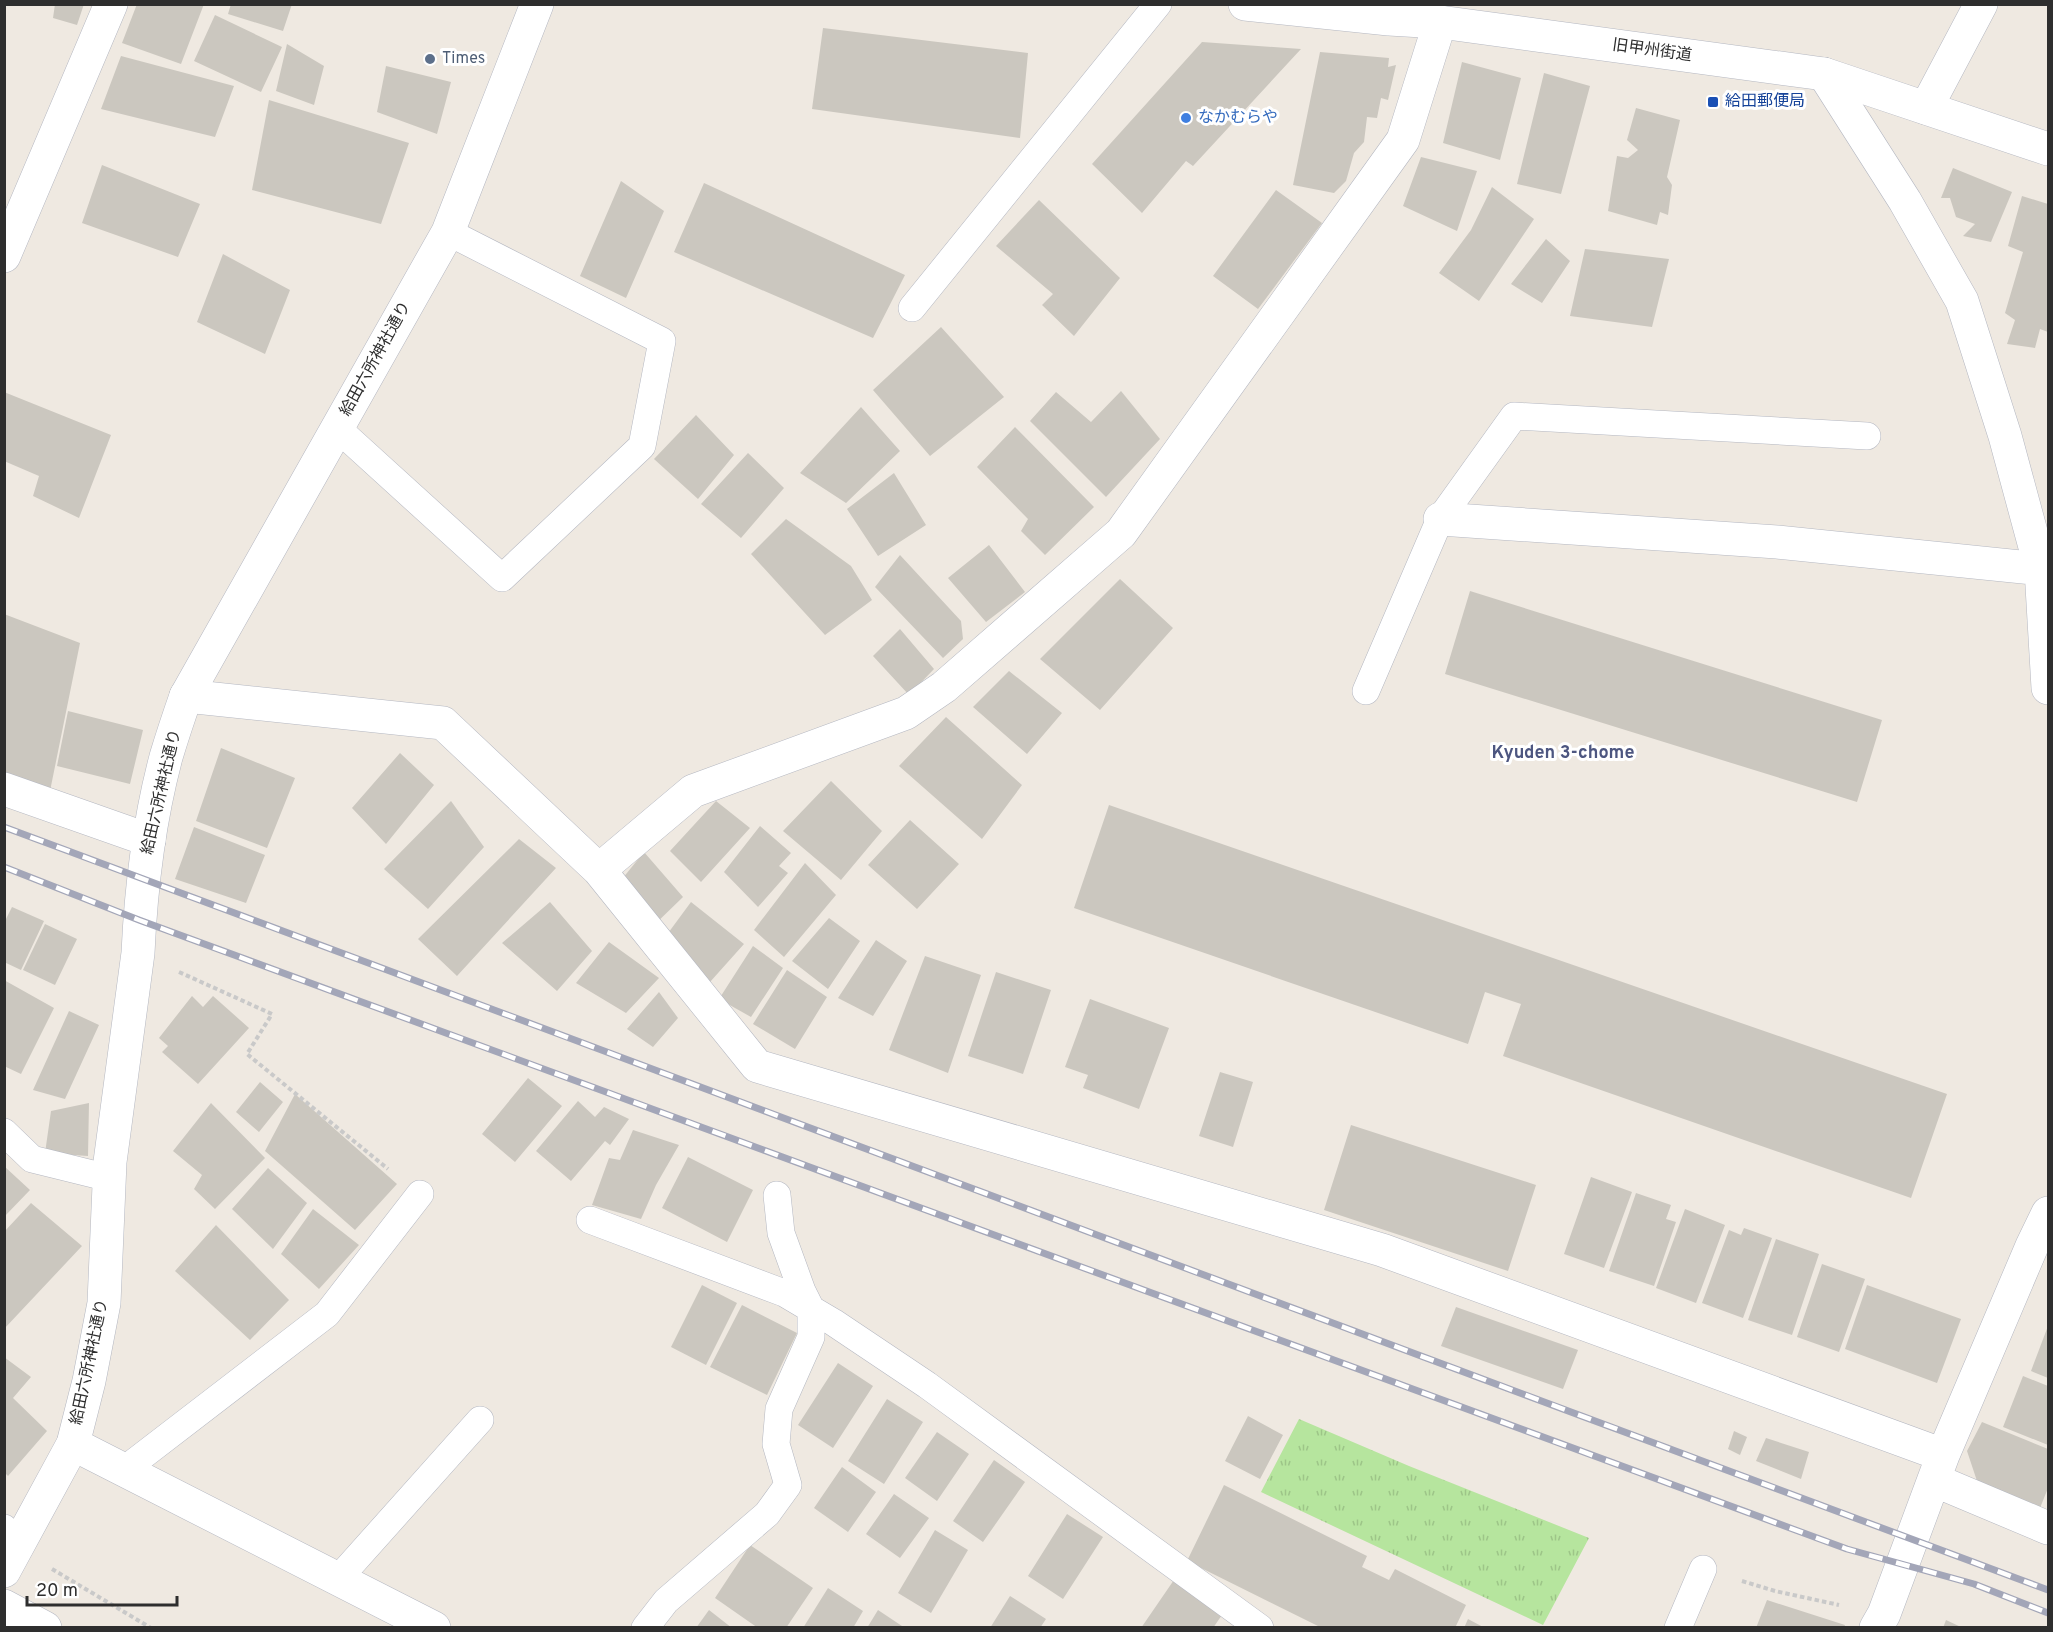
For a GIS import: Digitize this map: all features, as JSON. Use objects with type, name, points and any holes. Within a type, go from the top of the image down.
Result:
[{"type":"street","points":[[4,256],[111,4]]},
{"type":"street","name":"給田六所神社通り","points":[[9,1549],[73,1444],[89,1381],[104,1303],[109,1178],[138,953],[139,920],[149,840],[166,758],[186,696],[448,232],[537,4]]},
{"type":"street","name":"旧甲州街道","points":[[1245,4],[1390,12],[1440,22],[1824,74],[2049,149]]},
{"type":"street","points":[[1926,108],[1981,4]]},
{"type":"street","points":[[599,870],[693,791],[906,713],[944,687],[1121,533],[1404,140],[1440,22]]},
{"type":"street","points":[[1824,74],[1905,201],[1962,301],[2006,436],[2041,569],[2049,688]]},
{"type":"street","points":[[1440,519],[1777,542],[2041,569]]},
{"type":"street","points":[[186,696],[443,723],[599,870],[757,1066],[1382,1250],[1939,1467],[2049,1528]]},
{"type":"street","points":[[4,789],[149,840]]},
{"type":"street","points":[[1880,1621],[1939,1467],[2032,1246],[2049,1213]]},
{"type":"street","points":[[73,1444],[434,1628]]},
{"type":"street","points":[[4,1606],[45,1628]]},
{"type":"lane","points":[[912,308],[1158,4]]},
{"type":"lane","points":[[337,429],[502,578],[642,446],[662,340],[448,232]]},
{"type":"lane","points":[[1366,691],[1440,519],[1514,416],[1867,436]]},
{"type":"lane","points":[[4,1132],[32,1159],[109,1178]]},
{"type":"lane","points":[[124,1470],[327,1314],[420,1194]]},
{"type":"lane","points":[[645,1628],[666,1601],[767,1514],[788,1485],[776,1444],[779,1410],[811,1337],[811,1309],[781,1233],[777,1195]]},
{"type":"lane","points":[[590,1220],[784,1293],[811,1309],[927,1384],[1260,1628]]},
{"type":"lane","points":[[338,1578],[480,1420]]},
{"type":"lane","points":[[1678,1628],[1703,1569]]},
{"type":"path","points":[[138,953],[272,1014],[247,1054],[420,1194]]},
{"type":"path","points":[[9,1549],[152,1628]]},
{"type":"path","points":[[1703,1569],[1880,1621]]},
{"type":"green space","points":[[1299,1419],[1589,1538],[1543,1625],[1261,1492]]},
{"type":"building","points":[[55,4],[84,4],[77,25],[53,18]]},
{"type":"building","points":[[137,4],[204,4],[181,64],[122,43]]},
{"type":"building","points":[[231,4],[292,4],[283,31],[228,14]]},
{"type":"building","points":[[215,15],[282,47],[261,92],[194,61]]},
{"type":"building","points":[[823,28],[1028,53],[1020,138],[812,109]]},
{"type":"building","points":[[1202,42],[1301,49],[1193,166],[1186,161],[1142,213],[1092,164]]},
{"type":"building","points":[[287,44],[324,66],[314,105],[276,91]]},
{"type":"building","points":[[1320,52],[1389,58],[1388,67],[1396,65],[1388,100],[1381,98],[1377,118],[1367,117],[1364,142],[1354,153],[1346,181],[1334,193],[1293,185]]},
{"type":"building","points":[[121,56],[234,86],[215,137],[101,109]]},
{"type":"building","points":[[1462,62],[1521,78],[1500,160],[1443,143]]},
{"type":"building","points":[[386,66],[451,82],[437,134],[377,112]]},
{"type":"building","points":[[1544,73],[1590,86],[1561,194],[1517,184]]},
{"type":"building","points":[[269,100],[409,143],[381,224],[252,190]]},
{"type":"building","points":[[1636,108],[1680,120],[1667,177],[1672,185],[1668,215],[1660,212],[1657,225],[1608,211],[1617,156],[1628,158],[1638,150],[1627,140]]},
{"type":"building","points":[[1421,157],[1477,171],[1457,231],[1403,206]]},
{"type":"building","points":[[102,165],[200,204],[178,257],[82,223]]},
{"type":"building","points":[[1953,168],[2012,192],[1991,242],[1963,236],[1975,224],[1956,217],[1950,198],[1941,198]]},
{"type":"building","points":[[621,181],[664,211],[626,298],[580,276]]},
{"type":"building","points":[[704,183],[905,275],[873,338],[674,252]]},
{"type":"building","points":[[1492,187],[1534,219],[1479,301],[1439,273],[1471,230]]},
{"type":"building","points":[[1276,190],[1322,223],[1258,309],[1213,276]]},
{"type":"building","points":[[2022,196],[2048,204],[2048,332],[2040,329],[2035,348],[2007,344],[2015,320],[2005,313],[2023,252],[2008,246]]},
{"type":"building","points":[[1039,200],[1120,278],[1074,336],[1042,305],[1053,294],[996,246]]},
{"type":"building","points":[[1546,239],[1570,261],[1542,303],[1511,284]]},
{"type":"building","points":[[1585,249],[1669,259],[1652,327],[1570,316]]},
{"type":"building","points":[[223,254],[290,290],[265,354],[197,322]]},
{"type":"building","points":[[941,327],[1004,397],[930,456],[873,390]]},
{"type":"building","points":[[1121,391],[1160,439],[1106,497],[1030,421],[1056,392],[1091,422]]},
{"type":"building","points":[[4,392],[111,435],[79,518],[33,496],[39,476],[4,461]]},
{"type":"building","points":[[861,407],[900,451],[846,503],[800,473]]},
{"type":"building","points":[[696,415],[734,455],[698,499],[654,459]]},
{"type":"building","points":[[1015,427],[1094,507],[1045,555],[1021,531],[1028,519],[977,467]]},
{"type":"building","points":[[748,453],[784,488],[741,538],[701,504]]},
{"type":"building","points":[[894,473],[926,525],[878,556],[847,509]]},
{"type":"building","points":[[786,519],[851,566],[872,600],[825,635],[751,554]]},
{"type":"building","points":[[989,545],[1025,592],[986,622],[948,578]]},
{"type":"building","points":[[900,555],[961,621],[963,639],[943,658],[875,587]]},
{"type":"building","points":[[1120,579],[1173,628],[1100,710],[1040,659]]},
{"type":"building","points":[[1470,591],[1882,720],[1857,802],[1445,674]]},
{"type":"building","points":[[4,614],[80,643],[49,796],[4,778]]},
{"type":"building","points":[[900,629],[934,669],[909,695],[873,656]]},
{"type":"building","points":[[1009,671],[1062,713],[1027,754],[973,707]]},
{"type":"building","points":[[68,711],[143,730],[130,784],[57,766]]},
{"type":"building","points":[[946,717],[1022,785],[982,839],[899,766]]},
{"type":"building","points":[[221,748],[295,778],[267,848],[196,821]]},
{"type":"building","points":[[400,753],[434,785],[386,844],[352,808]]},
{"type":"building","points":[[831,781],[882,831],[841,880],[783,831]]},
{"type":"building","points":[[451,801],[484,847],[428,909],[384,869]]},
{"type":"building","points":[[716,801],[750,828],[701,882],[670,851]]},
{"type":"building","points":[[1109,805],[1947,1094],[1911,1198],[1503,1056],[1521,1004],[1485,992],[1468,1044],[1074,908]]},
{"type":"building","points":[[910,820],[959,864],[917,909],[868,865]]},
{"type":"building","points":[[760,826],[791,853],[779,866],[788,873],[758,907],[724,872]]},
{"type":"building","points":[[194,827],[265,855],[246,903],[175,879]]},
{"type":"building","points":[[519,839],[556,868],[457,976],[418,939]]},
{"type":"building","points":[[644,852],[683,897],[649,930],[618,884]]},
{"type":"building","points":[[805,863],[836,895],[784,957],[754,930]]},
{"type":"building","points":[[550,902],[592,951],[557,991],[502,943]]},
{"type":"building","points":[[691,902],[744,944],[710,982],[663,940]]},
{"type":"building","points":[[12,907],[44,921],[21,970],[4,962],[4,923]]},
{"type":"building","points":[[829,918],[860,941],[828,989],[792,961]]},
{"type":"building","points":[[45,924],[77,939],[55,985],[23,970]]},
{"type":"building","points":[[876,940],[907,961],[873,1016],[838,998]]},
{"type":"building","points":[[609,942],[659,978],[626,1013],[576,983]]},
{"type":"building","points":[[753,946],[783,968],[751,1017],[719,999]]},
{"type":"building","points":[[925,956],[981,975],[948,1073],[889,1050]]},
{"type":"building","points":[[787,970],[827,997],[795,1049],[753,1024]]},
{"type":"building","points":[[996,972],[1051,990],[1023,1074],[968,1056]]},
{"type":"building","points":[[4,980],[54,1008],[21,1074],[4,1066]]},
{"type":"building","points":[[659,992],[678,1018],[653,1047],[627,1029]]},
{"type":"building","points":[[192,996],[203,1007],[213,996],[249,1028],[198,1084],[162,1052],[168,1046],[159,1038]]},
{"type":"building","points":[[1090,999],[1169,1028],[1139,1109],[1083,1088],[1088,1075],[1065,1067]]},
{"type":"building","points":[[69,1011],[99,1025],[65,1099],[33,1090]]},
{"type":"building","points":[[1220,1072],[1253,1082],[1233,1147],[1199,1136]]},
{"type":"building","points":[[528,1078],[562,1106],[515,1162],[482,1134]]},
{"type":"building","points":[[260,1082],[283,1102],[259,1132],[236,1112]]},
{"type":"building","points":[[295,1094],[397,1184],[355,1230],[265,1151]]},
{"type":"building","points":[[578,1101],[595,1117],[604,1107],[629,1119],[610,1145],[605,1141],[571,1181],[536,1151]]},
{"type":"building","points":[[89,1103],[88,1156],[45,1153],[51,1111]]},
{"type":"building","points":[[211,1103],[265,1158],[215,1209],[194,1189],[202,1175],[173,1151]]},
{"type":"building","points":[[1351,1125],[1536,1185],[1508,1271],[1324,1210]]},
{"type":"building","points":[[633,1130],[679,1145],[656,1185],[641,1219],[592,1205],[609,1158],[620,1160]]},
{"type":"building","points":[[688,1157],[753,1190],[727,1242],[662,1208]]},
{"type":"building","points":[[4,1166],[30,1190],[4,1217]]},
{"type":"building","points":[[268,1168],[307,1203],[273,1249],[232,1209]]},
{"type":"building","points":[[1591,1177],[1632,1192],[1604,1268],[1564,1254]]},
{"type":"building","points":[[1636,1193],[1671,1205],[1666,1219],[1676,1222],[1654,1286],[1609,1271]]},
{"type":"building","points":[[31,1203],[82,1246],[4,1329],[4,1232]]},
{"type":"building","points":[[313,1209],[359,1245],[319,1289],[281,1254]]},
{"type":"building","points":[[1685,1209],[1725,1225],[1696,1303],[1656,1288]]},
{"type":"building","points":[[216,1225],[289,1300],[250,1340],[175,1271]]},
{"type":"building","points":[[1744,1228],[1772,1238],[1743,1318],[1702,1303],[1729,1230],[1741,1235]]},
{"type":"building","points":[[1776,1239],[1819,1254],[1792,1335],[1748,1320]]},
{"type":"building","points":[[1822,1264],[1865,1279],[1839,1352],[1797,1337]]},
{"type":"building","points":[[702,1285],[737,1303],[706,1365],[671,1347]]},
{"type":"building","points":[[1867,1285],[1961,1319],[1937,1383],[1845,1349]]},
{"type":"building","points":[[742,1305],[797,1333],[767,1395],[710,1367]]},
{"type":"building","points":[[1456,1307],[1578,1350],[1563,1389],[1441,1346]]},
{"type":"building","points":[[2048,1326],[2048,1378],[2031,1371]]},
{"type":"building","points":[[4,1357],[31,1377],[13,1398],[47,1431],[8,1476],[4,1472]]},
{"type":"building","points":[[838,1363],[873,1386],[833,1448],[798,1425]]},
{"type":"building","points":[[2023,1376],[2048,1386],[2048,1445],[2003,1427]]},
{"type":"building","points":[[887,1399],[923,1422],[884,1484],[848,1461]]},
{"type":"building","points":[[1248,1416],[1283,1435],[1260,1479],[1225,1461]]},
{"type":"building","points":[[1982,1422],[2048,1449],[2048,1488],[2040,1508],[1977,1481],[1967,1451]]},
{"type":"building","points":[[1734,1431],[1747,1437],[1740,1455],[1728,1449]]},
{"type":"building","points":[[937,1432],[969,1454],[937,1501],[905,1478]]},
{"type":"building","points":[[1766,1438],[1809,1452],[1801,1479],[1756,1461]]},
{"type":"building","points":[[994,1460],[1025,1482],[983,1542],[953,1521]]},
{"type":"building","points":[[842,1467],[876,1492],[848,1532],[814,1508]]},
{"type":"building","points":[[1224,1485],[1367,1556],[1362,1567],[1389,1580],[1395,1569],[1466,1605],[1455,1628],[1322,1628],[1187,1561]]},
{"type":"building","points":[[894,1494],[929,1518],[900,1558],[866,1534]]},
{"type":"building","points":[[1067,1514],[1103,1537],[1063,1599],[1028,1576]]},
{"type":"building","points":[[935,1530],[968,1550],[931,1613],[898,1593]]},
{"type":"building","points":[[750,1545],[813,1588],[786,1628],[758,1628],[715,1598]]},
{"type":"building","points":[[1176,1577],[1224,1612],[1213,1628],[1141,1628]]},
{"type":"building","points":[[828,1588],[863,1611],[853,1628],[803,1628]]},
{"type":"building","points":[[1010,1596],[1046,1619],[1040,1628],[990,1628]]},
{"type":"building","points":[[1767,1600],[1845,1625],[1844,1628],[1756,1628]]},
{"type":"building","points":[[709,1610],[732,1628],[696,1628]]},
{"type":"building","points":[[878,1610],[905,1628],[867,1628]]},
{"type":"building","points":[[1468,1619],[1485,1628],[1464,1628]]},
{"type":"building","points":[[1946,1620],[1963,1628],[1943,1628]]},
{"type":"railway","points":[[4,827],[2048,1590]]},
{"type":"railway","points":[[4,867],[139,920],[1847,1549],[1974,1584],[2048,1613]]},
{"type":"place","name":"Times","points":[[430,59]]},
{"type":"place","name":"給田郵便局","points":[[1713,102]]},
{"type":"place","name":"なかむらや","points":[[1186,118]]},
{"type":"district","name":"Kyuden 3-chome","points":[[1563,753]]}]
